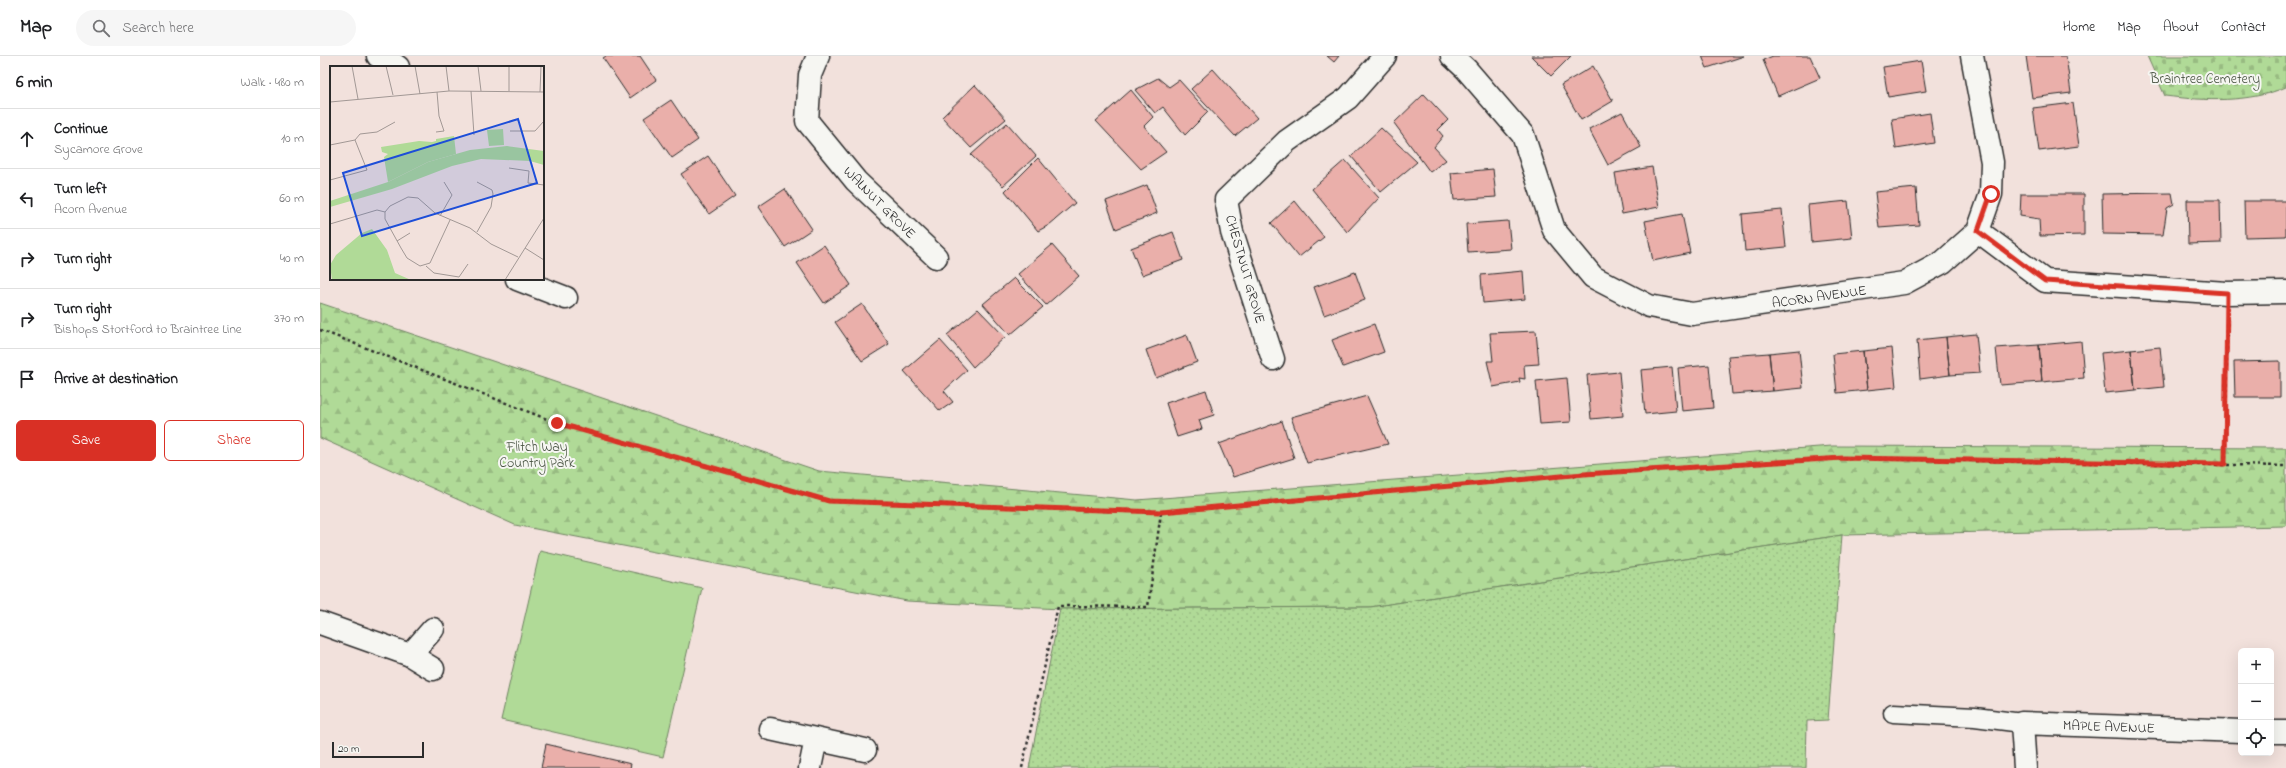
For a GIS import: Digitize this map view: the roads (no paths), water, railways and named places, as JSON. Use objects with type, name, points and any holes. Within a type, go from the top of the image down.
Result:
[{"type":"street","points":[[378,56],[388,60],[397,66]]},
{"type":"street","name":"WALNUT GROVE","points":[[818,56],[810,75],[808,121],[856,181],[936,257]]},
{"type":"street","name":"CHESTNUT GROVE","points":[[1273,359],[1232,232],[1226,200],[1287,140],[1348,98],[1385,56]]},
{"type":"street","name":"ACORN AVENUE","points":[[1452,56],[1466,69],[1523,135],[1554,230],[1593,277],[1649,306],[1692,314],[1904,283],[1943,262],[1978,231]]},
{"type":"street","points":[[1972,56],[1992,162],[1991,194],[1978,231],[2045,281],[2227,293],[2286,292]]},
{"type":"street","points":[[520,280],[566,298]]},
{"type":"street","points":[[320,623],[410,655],[433,669]]},
{"type":"street","points":[[410,655],[433,629]]},
{"type":"street","points":[[2022,723],[2025,768]]},
{"type":"street","name":"MAPLE AVENUE","points":[[2022,723],[2238,731]]},
{"type":"street","points":[[770,729],[865,750]]},
{"type":"street","points":[[2274,732],[2286,732]]},
{"type":"street","points":[[810,768],[816,739]]},
{"type":"lane","points":[[1893,713],[1974,717],[2022,723]]},
{"type":"park label","name":"Braintree Cemetery","points":[[2205,78]]},
{"type":"park label","name":"Flitch Way Country Park","points":[[537,454]]}]
